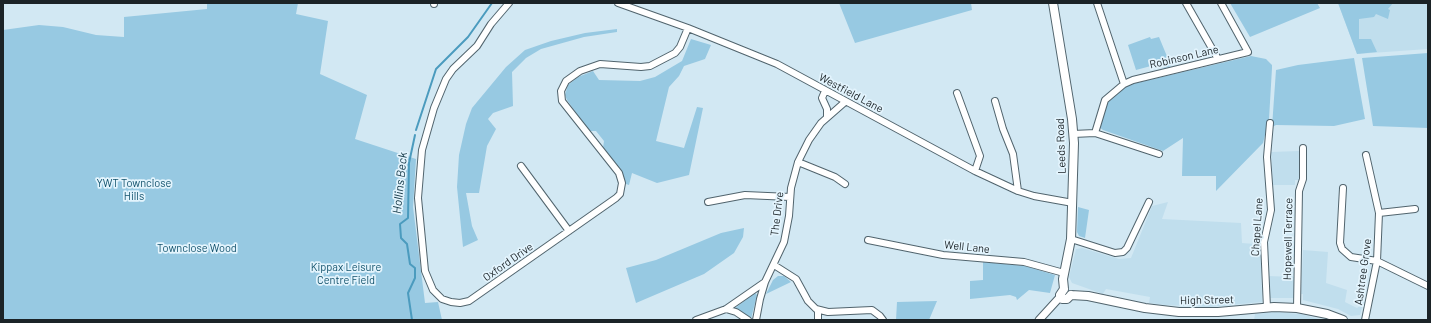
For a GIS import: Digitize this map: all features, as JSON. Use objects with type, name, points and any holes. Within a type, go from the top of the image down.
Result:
[{"type":"main road","name":"Leeds Road","points":[[1053,3],[1074,134],[1071,239],[1064,273],[1062,293]]},
{"type":"main road","name":"High Street","points":[[1062,293],[1067,300],[1070,295],[1179,312],[1218,312],[1267,308],[1297,308],[1326,314],[1343,320]]},
{"type":"street","name":"Oxford Drive","points":[[509,3],[491,24],[477,46],[453,69],[446,79],[425,135],[418,180],[422,255],[428,280],[433,290],[442,299],[456,303],[464,302],[569,231],[620,194],[622,184],[619,173],[565,106],[561,96],[563,85],[570,77],[600,64],[641,67],[650,66],[675,53],[680,47],[688,28]]},
{"type":"street","name":"Westfield Lane","points":[[618,3],[688,28],[777,64],[975,171],[1018,191],[1034,196],[1073,203]]},
{"type":"street","points":[[1097,3],[1124,84]]},
{"type":"street","points":[[1186,3],[1218,59]]},
{"type":"street","name":"Robinson Lane","points":[[1095,133],[1105,100],[1124,84],[1133,80],[1248,52],[1221,3]]},
{"type":"street","points":[[825,91],[822,98],[827,109],[827,116]]},
{"type":"street","points":[[957,93],[980,156],[975,171]]},
{"type":"street","points":[[995,101],[1003,130],[1013,154],[1018,191]]},
{"type":"street","name":"The Drive","points":[[756,320],[765,282],[784,242],[788,228],[790,197],[798,162],[809,140],[827,116],[845,102]]},
{"type":"street","name":"Chapel Lane","points":[[1267,308],[1264,242],[1271,210],[1267,157],[1270,123]]},
{"type":"street","points":[[1074,134],[1095,133],[1160,154]]},
{"type":"street","name":"Hopewell Terrace","points":[[1297,308],[1298,192],[1303,179],[1303,148]]},
{"type":"street","name":"Ashtree Grove","points":[[1365,320],[1377,261],[1379,213],[1366,155]]},
{"type":"street","points":[[798,162],[835,177],[845,184]]},
{"type":"street","points":[[521,166],[569,231]]},
{"type":"street","points":[[1343,188],[1340,243],[1342,249],[1351,257],[1377,261],[1428,286]]},
{"type":"street","points":[[708,202],[745,195],[790,197]]},
{"type":"street","points":[[1071,239],[1115,253],[1123,252],[1127,248],[1149,202]]},
{"type":"street","points":[[1379,213],[1415,209]]},
{"type":"street","name":"Well Lane","points":[[868,240],[943,255],[1024,262],[1064,273]]},
{"type":"street","points":[[774,265],[796,279],[808,301],[818,310],[828,312],[872,310],[883,320]]},
{"type":"street","points":[[696,320],[726,309],[765,282]]},
{"type":"street","points":[[1038,320],[1062,293]]},
{"type":"street","points":[[726,309],[736,312],[748,320]]},
{"type":"street","points":[[818,310],[818,320]]},
{"type":"shaded area","points":[[1338,3],[1428,3],[1428,49],[1357,54]]},
{"type":"shaded area","points":[[1299,151],[1299,180],[1295,180],[1295,185],[1273,185],[1271,152]]},
{"type":"shaded area","points":[[1168,202],[1162,219],[1241,223],[1242,243],[1261,246],[1262,302],[1209,307],[1165,305],[1149,303],[1150,297],[1106,289],[1103,294],[1072,283],[1069,277],[1076,249],[1082,248],[1119,259],[1131,258],[1152,206]]},
{"type":"shaded area","points":[[1303,250],[1328,252],[1326,283],[1347,290],[1345,302],[1357,308],[1363,304],[1360,315],[1351,316],[1338,309],[1303,300],[1303,294],[1301,294]]},
{"type":"shaded area","points":[[1268,276],[1295,277],[1295,298],[1269,298]]},
{"type":"shaded area","points":[[1275,312],[1301,314],[1322,320],[1254,320],[1255,314]]},
{"type":"green space","name":"YWT Townclose Hills","points":[[207,3],[298,3],[296,14],[328,21],[320,74],[367,95],[355,139],[416,159],[413,207],[425,303],[438,302],[442,320],[3,320],[3,30],[39,25],[63,27],[96,35],[124,37],[124,17],[207,9]]},
{"type":"green space","points":[[839,3],[971,3],[972,10],[855,43]]},
{"type":"green space","points":[[1230,3],[1317,3],[1320,8],[1250,37]]},
{"type":"green space","points":[[1338,3],[1393,3],[1388,9],[1390,10],[1388,19],[1376,14],[1374,17],[1359,19],[1359,39],[1371,39],[1377,52],[1357,54]]},
{"type":"green space","points":[[617,29],[617,32],[584,37],[541,49],[526,58],[512,72],[513,106],[493,113],[488,119],[496,129],[487,146],[479,193],[466,193],[472,226],[478,240],[463,247],[457,187],[459,155],[466,124],[472,108],[506,67],[525,50],[551,41],[585,33]]},
{"type":"green space","points":[[1150,37],[1151,39],[1159,37],[1171,66],[1164,68],[1162,63],[1136,70],[1128,45]]},
{"type":"green space","points":[[691,39],[711,45],[705,59],[684,66],[679,76],[669,87],[656,141],[684,148],[697,107],[703,108],[689,175],[657,183],[632,173],[629,185],[626,184],[621,170],[603,148],[604,141],[596,131],[589,131],[567,100],[565,95],[568,85],[578,77],[593,71],[599,80],[640,81],[655,77],[682,61]]},
{"type":"green space","points":[[1428,53],[1428,128],[1373,126],[1362,58]]},
{"type":"green space","points":[[1251,56],[1266,59],[1272,65],[1269,119],[1263,143],[1216,191],[1216,176],[1182,176],[1183,138],[1163,151],[1103,130],[1099,127],[1107,103],[1128,85]]},
{"type":"green space","points":[[1354,58],[1365,119],[1334,126],[1276,125],[1272,127],[1276,70],[1298,65]]},
{"type":"green space","points":[[1078,207],[1089,210],[1085,238],[1079,236],[1077,232]]},
{"type":"green space","points":[[744,228],[743,237],[734,253],[704,274],[636,303],[626,268],[656,260],[721,233]]},
{"type":"green space","points":[[983,262],[1025,266],[1055,275],[1050,293],[1029,290],[1017,300],[1016,297],[1010,295],[970,299],[970,281],[983,280]]},
{"type":"green space","points":[[778,276],[784,276],[791,282],[766,294],[773,280]]},
{"type":"green space","points":[[755,293],[757,295],[751,319],[735,308]]},
{"type":"green space","points":[[937,301],[929,320],[896,320],[897,302]]},
{"type":"waterway","name":"Hollins Beck","points":[[416,130],[436,69],[468,37],[492,3]]},
{"type":"waterway","name":"Hollins Beck","points":[[412,320],[408,293],[415,278],[415,268],[410,264],[407,244],[401,238],[400,224],[408,218],[409,163],[415,135]]},
{"type":"park label","name":"Townclose Wood","points":[[197,248]]},
{"type":"park label","name":"Kippax Leisure Centre Field","points":[[346,273]]}]
